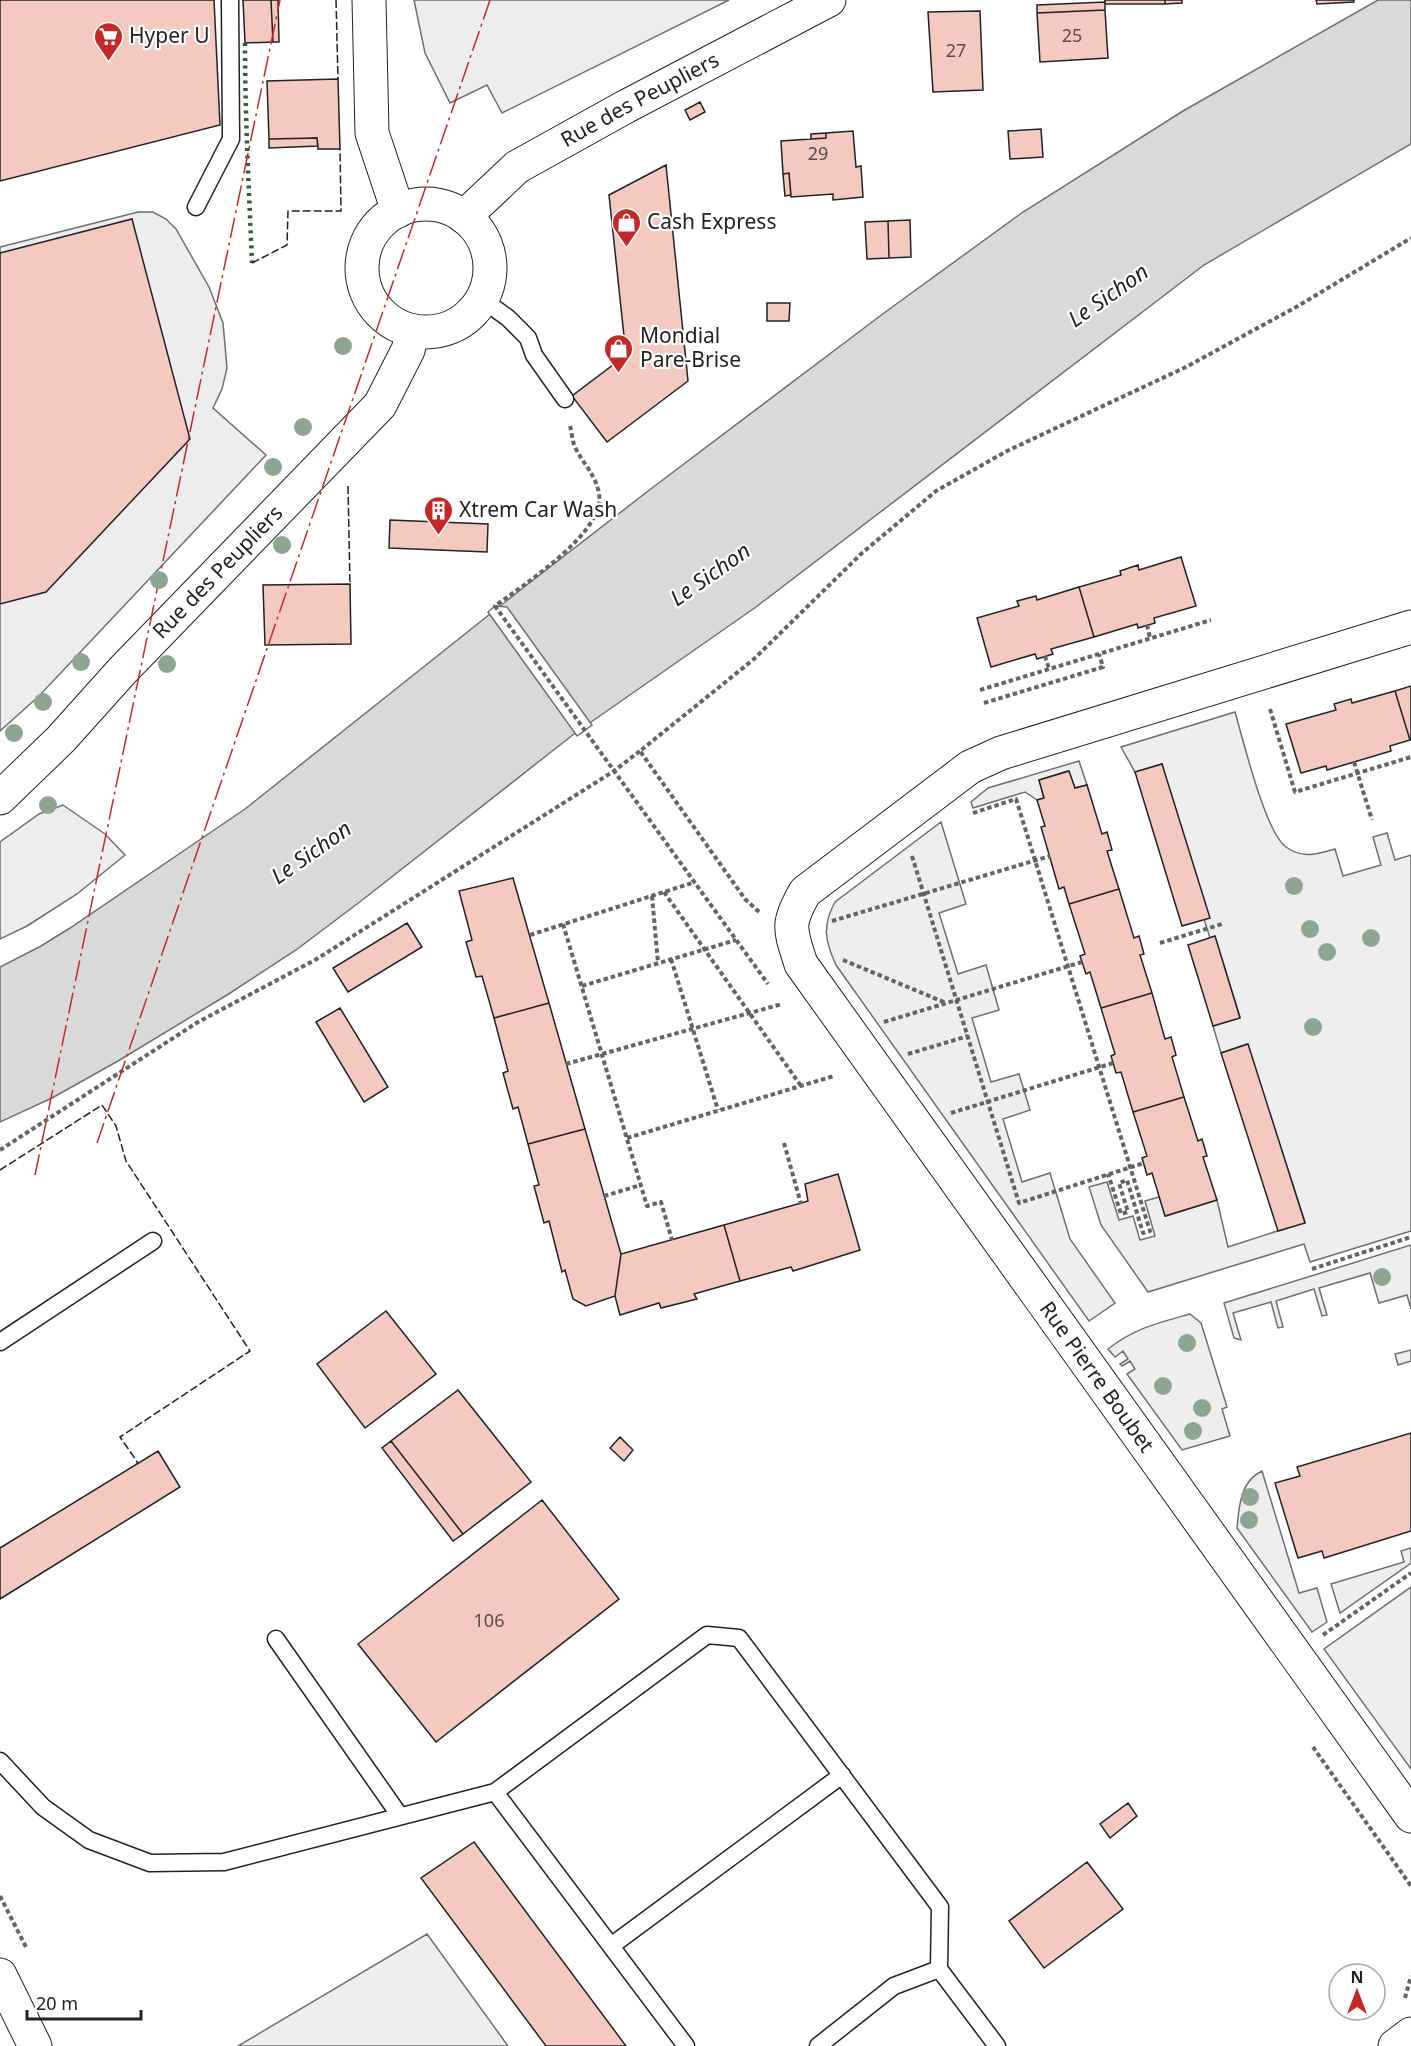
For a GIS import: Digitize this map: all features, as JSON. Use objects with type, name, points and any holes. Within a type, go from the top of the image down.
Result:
[{"type":"street","points":[[369,0],[372,133],[398,211]]},
{"type":"street","name":"Rue des Peupliers","points":[[464,218],[517,167],[625,106],[829,0]]},
{"type":"street","points":[[432,204],[449,209],[464,218],[478,230],[486,246],[490,264],[488,282],[482,299],[469,315],[452,327],[433,332],[413,331],[394,324],[380,312],[368,296],[362,278],[363,258],[369,238],[381,222],[398,211],[414,206],[432,204]]},
{"type":"street","name":"Rue des Peupliers","points":[[0,798],[61,739],[123,670],[380,405],[408,350],[413,331]]},
{"type":"street","points":[[791,933],[793,913],[805,892],[970,767],[1001,753],[1411,627]]},
{"type":"street","name":"Rue Pierre Boubet","points":[[791,933],[801,964],[1411,1816]]},
{"type":"street","points":[[0,1975],[35,2046]]},
{"type":"street","points":[[1395,2046],[1407,2021]]},
{"type":"lane","points":[[196,207],[231,139],[230,0]]},
{"type":"lane","points":[[482,299],[508,318],[528,338],[534,355],[565,399]]},
{"type":"lane","points":[[0,1342],[153,1242]]},
{"type":"lane","points":[[0,1761],[43,1807],[89,1840],[150,1863],[224,1862],[495,1792],[707,1635],[739,1638],[940,1907],[939,1969],[997,2046]]},
{"type":"lane","points":[[276,1639],[400,1816]]},
{"type":"lane","points":[[611,1946],[842,1775]]},
{"type":"lane","points":[[495,1792],[686,2046]]},
{"type":"lane","points":[[818,2046],[894,1986],[939,1969]]},
{"type":"path","points":[[0,1150],[198,1022],[315,960],[428,891],[614,771],[754,659],[862,553],[936,491],[1007,451],[1185,367],[1298,306],[1411,238]]},
{"type":"path","points":[[565,399],[575,447],[595,476],[600,497],[595,516],[578,539],[550,566],[495,606],[608,763]]},
{"type":"path","points":[[981,690],[1211,620]]},
{"type":"path","points":[[1147,625],[1150,638]]},
{"type":"path","points":[[984,703],[1103,667],[1099,654]]},
{"type":"path","points":[[1045,656],[1049,669]]},
{"type":"path","points":[[1269,707],[1295,792],[1411,757]]},
{"type":"path","points":[[640,751],[745,899],[756,911],[791,933]]},
{"type":"path","points":[[1354,762],[1372,820]]},
{"type":"path","points":[[968,814],[1016,799],[1150,1231],[1143,1233],[1127,1180],[1119,1183],[1128,1212],[1121,1214],[1108,1174]]},
{"type":"path","points":[[911,850],[1019,1203],[1144,1163]]},
{"type":"path","points":[[828,922],[1050,856]]},
{"type":"path","points":[[530,935],[695,882]]},
{"type":"path","points":[[664,892],[801,1086]]},
{"type":"path","points":[[652,896],[658,963]]},
{"type":"path","points":[[563,924],[647,1206],[661,1202],[672,1240]]},
{"type":"path","points":[[1160,943],[1222,924]]},
{"type":"path","points":[[582,986],[736,940]]},
{"type":"path","points":[[671,959],[718,1110]]},
{"type":"path","points":[[841,959],[946,1003]]},
{"type":"path","points":[[881,1023],[1082,962]]},
{"type":"path","points":[[567,1064],[783,1004]]},
{"type":"path","points":[[904,1055],[968,1036]]},
{"type":"path","points":[[947,1115],[1113,1063]]},
{"type":"path","points":[[627,1137],[834,1076]]},
{"type":"path","points":[[784,1143],[801,1204]]},
{"type":"path","points":[[604,1196],[641,1185]]},
{"type":"path","points":[[1312,1269],[1411,1237]]},
{"type":"path","points":[[1296,1655],[1411,1573]]},
{"type":"path","points":[[1407,2021],[1411,1976]]},
{"type":"shaded area","points":[[414,0],[729,0],[502,113],[487,85],[450,103],[425,53]]},
{"type":"shaded area","points":[[138,212],[153,212],[166,219],[176,229],[209,287],[223,323],[227,368],[222,389],[213,408],[266,455],[39,696],[0,731],[0,247]]},
{"type":"shaded area","points":[[1235,712],[1263,805],[1278,838],[1286,847],[1304,854],[1316,854],[1335,849],[1343,876],[1381,865],[1373,837],[1387,833],[1395,860],[1411,855],[1411,1231],[1310,1262],[1304,1244],[1148,1292],[1101,1225],[1089,1187],[1107,1182],[1119,1220],[1133,1216],[1140,1240],[1155,1236],[1145,1201],[1159,1197],[1166,1216],[1217,1200],[1228,1247],[1305,1222],[1247,1044],[1221,1053],[1213,1026],[1240,1017],[1215,937],[1210,938],[1204,919],[1162,764],[1135,772],[1121,747]]},
{"type":"shaded area","points":[[1079,761],[1087,785],[1075,788],[1068,771],[1039,780],[1044,798],[1037,800],[1025,792],[973,808],[971,802],[988,788]]},
{"type":"shaded area","points":[[63,805],[105,834],[125,855],[77,894],[27,926],[0,939],[0,842],[39,814]]},
{"type":"shaded area","points":[[941,822],[966,904],[939,913],[958,974],[986,965],[999,1010],[972,1018],[991,1082],[1019,1074],[1030,1110],[1003,1119],[1022,1182],[1050,1173],[1070,1239],[1115,1303],[1089,1321],[836,965],[829,948],[827,926],[835,902]]},
{"type":"shaded area","points":[[1411,1245],[1411,1309],[1407,1295],[1379,1303],[1370,1273],[1319,1288],[1327,1315],[1322,1316],[1314,1289],[1276,1301],[1283,1327],[1278,1328],[1271,1302],[1233,1313],[1241,1340],[1234,1338],[1224,1303]]},
{"type":"shaded area","points":[[1190,1314],[1201,1323],[1227,1407],[1222,1409],[1230,1436],[1182,1450],[1127,1374],[1135,1369],[1130,1361],[1122,1366],[1120,1364],[1128,1359],[1123,1351],[1115,1357],[1108,1349],[1137,1331]]},
{"type":"shaded area","points":[[1411,1350],[1411,1361],[1398,1365],[1395,1354]]},
{"type":"shaded area","points":[[1262,1471],[1299,1593],[1317,1588],[1327,1622],[1312,1632],[1237,1528],[1240,1503],[1245,1488],[1255,1475]]},
{"type":"shaded area","points":[[1411,1548],[1411,1563],[1340,1613],[1331,1584],[1404,1562],[1401,1551]]},
{"type":"shaded area","points":[[1411,1587],[1411,1769],[1324,1649]]},
{"type":"shaded area","points":[[427,1934],[508,2046],[238,2046]]},
{"type":"water","name":"Le Sichon","points":[[1378,0],[1411,0],[1411,144],[1204,265],[756,607],[574,734],[296,950],[118,1061],[52,1098],[0,1122],[0,967],[70,928],[245,809],[652,488],[884,313],[1023,212],[1183,111]]},
{"type":"pier","points":[[495,606],[507,607],[592,725],[577,736],[488,612]]},
{"type":"building","name":"Hyper U","points":[[0,0],[214,0],[220,125],[0,181]]},
{"type":"building","points":[[243,0],[271,0],[273,42],[245,43]]},
{"type":"building","points":[[271,0],[278,0],[279,42],[273,42]]},
{"type":"building","points":[[1105,0],[1165,0],[1165,4],[1105,4]]},
{"type":"building","points":[[1165,0],[1182,0],[1182,3],[1165,4]]},
{"type":"building","points":[[1316,0],[1354,0],[1354,2],[1317,4]]},
{"type":"building","points":[[1105,2],[1105,10],[1037,13],[1037,5]]},
{"type":"building","points":[[1105,10],[1108,58],[1040,62],[1037,13]]},
{"type":"building","points":[[980,11],[983,90],[933,92],[928,12]]},
{"type":"building","points":[[338,79],[340,149],[318,149],[317,138],[269,139],[267,81]]},
{"type":"building","points":[[700,102],[705,112],[690,120],[685,110]]},
{"type":"building","points":[[1041,129],[1043,157],[1010,159],[1008,131]]},
{"type":"building","points":[[853,131],[856,167],[861,166],[863,197],[833,200],[833,194],[791,197],[789,173],[783,174],[781,141],[826,138],[826,133]]},
{"type":"building","points":[[826,133],[826,138],[811,139],[811,134]]},
{"type":"building","points":[[317,138],[318,146],[269,148],[269,139]]},
{"type":"building","points":[[666,165],[688,381],[607,442],[572,396],[626,355],[609,195]]},
{"type":"building","points":[[789,173],[791,195],[785,196],[783,174]]},
{"type":"building","points":[[132,219],[190,439],[46,592],[0,604],[0,253]]},
{"type":"building","points":[[910,220],[911,257],[889,258],[888,221]]},
{"type":"building","points":[[888,221],[889,258],[867,259],[865,222]]},
{"type":"building","points":[[767,303],[790,303],[789,321],[767,321]]},
{"type":"building","name":"Xtrem Car Wash","points":[[390,520],[488,524],[487,552],[389,548]]},
{"type":"building","points":[[1181,557],[1196,606],[1154,618],[1155,623],[1138,628],[1137,624],[1094,637],[1079,587],[1121,575],[1120,571],[1138,565],[1139,570]]},
{"type":"building","points":[[350,584],[351,644],[265,645],[263,585]]},
{"type":"building","points":[[1079,587],[1094,637],[1051,649],[1053,654],[1037,659],[1035,654],[991,667],[977,618],[1019,606],[1017,601],[1036,596],[1037,600]]},
{"type":"building","points":[[1411,686],[1411,740],[1410,740],[1395,691]]},
{"type":"building","points":[[1395,691],[1410,740],[1390,746],[1391,751],[1327,770],[1326,766],[1301,773],[1286,724],[1336,710],[1334,704],[1351,699],[1352,703]]},
{"type":"building","points":[[1162,764],[1210,918],[1182,926],[1135,772]]},
{"type":"building","points":[[1069,771],[1075,788],[1087,785],[1102,834],[1107,832],[1112,850],[1107,851],[1119,889],[1069,904],[1064,887],[1059,889],[1041,827],[1045,826],[1037,800],[1044,798],[1039,780]]},
{"type":"building","points":[[513,878],[549,1003],[494,1018],[482,976],[476,977],[466,942],[472,940],[459,891]]},
{"type":"building","points":[[1119,889],[1134,938],[1139,936],[1144,954],[1140,955],[1152,993],[1101,1008],[1090,972],[1086,974],[1080,956],[1085,954],[1069,904]]},
{"type":"building","points":[[407,923],[422,947],[348,992],[333,968]]},
{"type":"building","points":[[1215,936],[1240,1018],[1213,1026],[1188,945]]},
{"type":"building","points":[[1152,993],[1165,1039],[1171,1037],[1176,1055],[1172,1057],[1184,1097],[1133,1112],[1121,1072],[1116,1073],[1111,1056],[1115,1054],[1101,1008]]},
{"type":"building","points":[[549,1003],[585,1129],[528,1144],[518,1107],[513,1109],[503,1073],[508,1071],[494,1018]]},
{"type":"building","points":[[340,1008],[388,1087],[364,1102],[316,1022]]},
{"type":"building","points":[[1248,1044],[1305,1223],[1278,1231],[1221,1053]]},
{"type":"building","points":[[1184,1097],[1198,1141],[1202,1139],[1207,1156],[1203,1157],[1217,1200],[1165,1216],[1152,1173],[1147,1175],[1142,1158],[1147,1156],[1133,1112]]},
{"type":"building","points":[[585,1129],[621,1254],[615,1296],[586,1306],[573,1299],[565,1270],[562,1272],[549,1221],[544,1223],[534,1186],[539,1185],[528,1144]]},
{"type":"building","points":[[838,1174],[860,1250],[793,1271],[791,1267],[740,1281],[724,1225],[808,1201],[805,1184]]},
{"type":"building","points":[[724,1225],[740,1281],[694,1294],[697,1299],[661,1308],[659,1303],[620,1315],[615,1296],[621,1254]]},
{"type":"building","points":[[386,1311],[436,1374],[365,1428],[317,1364]]},
{"type":"building","points":[[458,1390],[531,1482],[463,1534],[391,1441]]},
{"type":"building","points":[[1411,1433],[1411,1531],[1324,1558],[1322,1551],[1298,1558],[1275,1483],[1300,1476],[1297,1467]]},
{"type":"building","points":[[620,1437],[633,1450],[624,1461],[610,1448]]},
{"type":"building","points":[[391,1441],[463,1534],[453,1541],[382,1448]]},
{"type":"building","points":[[158,1451],[180,1487],[0,1599],[0,1548]]},
{"type":"building","points":[[542,1500],[619,1599],[436,1742],[358,1644]]},
{"type":"building","points":[[1128,1803],[1137,1816],[1110,1838],[1100,1824]]},
{"type":"building","points":[[474,1842],[626,2046],[546,2046],[421,1878]]},
{"type":"building","points":[[1087,1862],[1123,1909],[1044,1968],[1009,1921]]},
{"type":"hedge","points":[[245,43],[252,263]]},
{"type":"fence","points":[[336,0],[338,79]]},
{"type":"fence","points":[[252,263],[287,245],[288,211],[341,211],[340,149]]},
{"type":"fence","points":[[348,486],[350,584]]},
{"type":"fence","points":[[0,1170],[102,1105],[116,1126],[126,1161],[250,1351],[120,1437],[138,1463],[136,1464]]},
{"type":"power","points":[[35,1175],[280,0]]},
{"type":"power","points":[[97,1143],[490,0]]},
{"type":"place","name":"Hyper U","points":[[108,62]]},
{"type":"place","name":"Cash Express","points":[[626,248]]},
{"type":"place","name":"Mondial Pare-Brise","points":[[619,374]]},
{"type":"place","name":"Xtrem Car Wash","points":[[438,536]]}]
